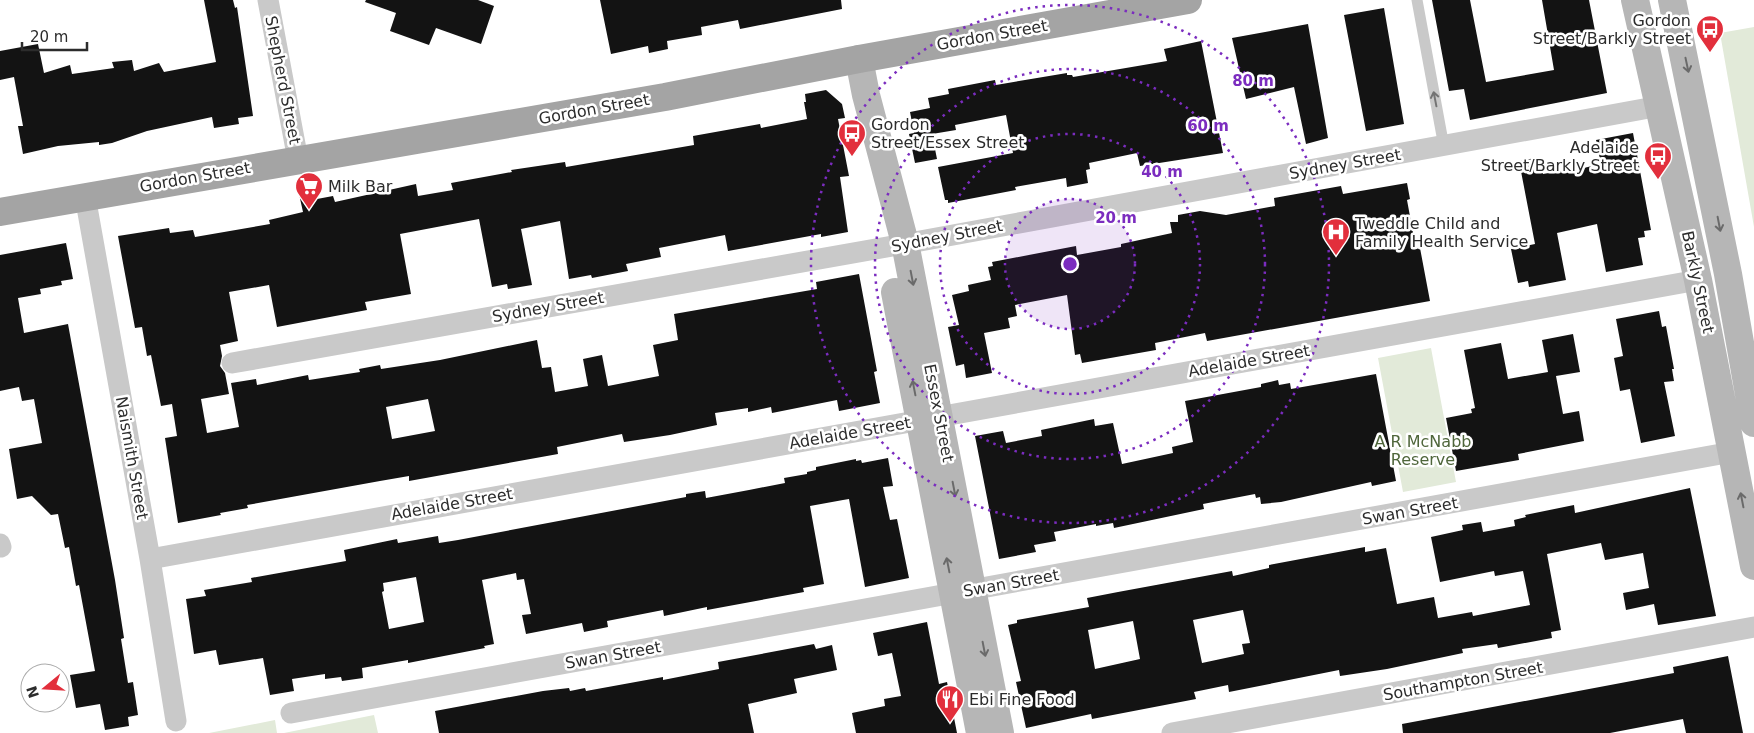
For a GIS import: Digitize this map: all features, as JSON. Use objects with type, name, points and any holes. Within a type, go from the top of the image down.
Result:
[{"type":"main road","name":"Gordon Street","points":[[0,212],[665,97],[859,59],[1188,0]]},
{"type":"street","name":"Shepherd Street","points":[[268,0],[298,160]]},
{"type":"street","name":"Barkly Street","points":[[1635,0],[1698,280],[1742,439],[1754,566]]},
{"type":"street","name":"Barkly Street","points":[[1672,0],[1728,274],[1754,423]]},
{"type":"street","name":"Essex Street","points":[[859,59],[963,591],[1000,733]]},
{"type":"street","name":"Sydney Street","points":[[232,363],[1444,147],[1660,106]]},
{"type":"street","name":"Naismith Street","points":[[85,196],[150,559],[176,721]]},
{"type":"street","points":[[1698,280],[1728,274]]},
{"type":"street","name":"Adelaide Street","points":[[150,559],[1698,280]]},
{"type":"street","name":"Swan Street","points":[[291,713],[963,591],[1742,439]]},
{"type":"street","name":"Essex Street","points":[[963,591],[980,733]]},
{"type":"street","name":"Southampton Street","points":[[1172,733],[1754,627]]},
{"type":"lane","points":[[1417,0],[1444,147]]},
{"type":"green space","points":[[1754,27],[1754,227],[1720,33]]},
{"type":"green space","name":"A R McNabb Reserve","points":[[1431,348],[1456,482],[1403,492],[1378,358]]},
{"type":"green space","points":[[374,715],[378,733],[284,733]]},
{"type":"green space","points":[[275,720],[277,733],[209,733]]},
{"type":"building","points":[[204,0],[233,0],[235,8],[237,7],[253,116],[238,118],[239,124],[214,128],[212,117],[147,131],[112,143],[99,145],[99,142],[58,146],[23,154],[18,126],[23,126],[14,77],[0,80],[0,51],[38,44],[44,73],[70,65],[72,74],[114,68],[112,62],[132,60],[134,71],[159,63],[164,72],[216,62]]},
{"type":"building","points":[[366,0],[478,0],[494,6],[481,44],[436,28],[429,45],[390,31],[396,13],[365,2]]},
{"type":"building","points":[[600,0],[841,0],[842,9],[740,29],[738,20],[701,27],[702,35],[667,41],[668,49],[649,53],[648,46],[611,54]]},
{"type":"building","points":[[1432,0],[1470,0],[1486,82],[1554,70],[1542,0],[1589,0],[1607,93],[1470,120],[1464,89],[1449,91]]},
{"type":"building","points":[[1384,8],[1404,124],[1366,131],[1344,15]]},
{"type":"building","points":[[1308,24],[1328,138],[1306,144],[1294,87],[1246,99],[1232,38]]},
{"type":"building","points":[[1201,41],[1223,153],[1140,166],[1137,153],[1089,163],[1090,169],[1086,170],[1088,183],[1067,187],[1066,178],[1015,187],[1016,190],[948,203],[948,200],[945,200],[938,167],[1013,153],[1006,115],[955,125],[956,130],[932,134],[937,159],[915,163],[909,134],[914,133],[910,112],[930,108],[928,98],[949,94],[948,89],[995,80],[996,85],[1067,73],[1067,75],[1072,75],[1073,77],[1167,61],[1164,49]]},
{"type":"building","points":[[826,90],[842,104],[845,118],[838,119],[849,176],[840,177],[848,232],[821,237],[821,234],[728,251],[725,235],[659,248],[661,257],[626,264],[628,271],[592,278],[591,275],[569,279],[560,221],[521,229],[532,285],[508,289],[507,284],[492,287],[479,219],[400,234],[411,294],[365,302],[367,310],[277,327],[269,285],[229,292],[238,341],[220,345],[222,356],[220,366],[225,373],[229,394],[201,399],[207,433],[239,427],[231,383],[256,379],[257,385],[308,375],[309,380],[360,372],[359,369],[380,365],[381,369],[440,360],[537,340],[542,368],[551,367],[555,392],[588,386],[583,359],[602,355],[608,386],[659,376],[653,345],[678,340],[674,314],[817,289],[816,282],[859,274],[877,371],[874,372],[880,403],[839,411],[837,400],[772,413],[771,407],[748,412],[748,408],[715,413],[717,425],[670,435],[624,442],[622,434],[557,447],[558,454],[409,481],[409,476],[247,505],[248,508],[178,523],[165,438],[177,436],[172,404],[161,406],[151,355],[147,356],[142,327],[135,328],[118,236],[169,228],[170,233],[193,230],[195,237],[270,224],[269,220],[303,212],[299,194],[316,191],[317,199],[333,196],[335,202],[416,184],[418,196],[453,190],[451,183],[512,172],[511,170],[565,162],[566,167],[694,145],[693,136],[760,124],[761,128],[807,119],[804,102],[806,102],[805,94]],"holes":[[[428,399],[435,431],[392,439],[386,407]]]},
{"type":"building","points":[[1633,133],[1651,230],[1644,231],[1645,237],[1638,238],[1643,265],[1606,272],[1597,224],[1557,233],[1566,280],[1529,287],[1528,281],[1518,283],[1511,249],[1535,244],[1519,161],[1536,158],[1543,174],[1566,170],[1566,172],[1601,164],[1596,140]]},
{"type":"building","name":"Tweddle Child and Family Health Service","points":[[1407,183],[1410,199],[1407,200],[1416,249],[1420,248],[1430,301],[1207,341],[1205,333],[1155,343],[1156,350],[1082,363],[1080,354],[1075,355],[1067,295],[1015,305],[1017,316],[1008,318],[1010,328],[984,333],[992,373],[966,378],[964,364],[956,366],[948,327],[959,325],[952,295],[969,291],[968,285],[991,280],[988,267],[993,266],[992,262],[1076,246],[1077,255],[1121,247],[1121,244],[1172,233],[1170,222],[1178,222],[1178,215],[1200,211],[1226,215],[1275,206],[1274,198],[1341,186],[1343,194]]},
{"type":"building","points":[[66,243],[73,279],[61,281],[62,285],[40,289],[41,294],[18,298],[24,333],[68,324],[115,580],[124,638],[121,639],[128,683],[133,682],[138,715],[128,717],[129,726],[105,730],[100,704],[76,708],[70,675],[95,671],[79,585],[76,586],[69,547],[65,548],[58,514],[51,515],[32,496],[17,499],[9,449],[42,443],[34,399],[22,401],[19,387],[0,391],[0,255]]},
{"type":"building","points":[[1659,311],[1662,327],[1666,326],[1674,369],[1672,369],[1674,381],[1664,382],[1675,436],[1641,443],[1630,389],[1620,391],[1614,358],[1623,356],[1616,319]]},
{"type":"building","points":[[1573,334],[1580,372],[1556,376],[1563,414],[1579,411],[1584,441],[1518,454],[1519,460],[1456,471],[1446,418],[1472,413],[1471,409],[1475,408],[1464,350],[1501,343],[1508,379],[1548,372],[1542,340]]},
{"type":"building","points":[[1376,374],[1396,481],[1372,486],[1371,482],[1281,502],[1261,504],[1260,497],[1256,498],[1255,494],[1203,504],[1204,509],[1114,528],[1113,523],[1096,526],[1096,524],[1054,532],[1056,541],[1034,545],[1036,552],[999,559],[975,436],[1003,431],[1006,443],[1042,436],[1041,430],[1094,419],[1095,426],[1113,423],[1122,464],[1173,453],[1172,447],[1193,442],[1185,401],[1261,387],[1261,384],[1278,380],[1279,385],[1290,383],[1291,389]]},
{"type":"building","points":[[888,458],[893,486],[883,487],[890,520],[897,519],[909,578],[865,587],[849,499],[810,506],[824,584],[803,588],[804,592],[707,610],[707,607],[664,616],[663,610],[607,621],[608,627],[584,632],[582,623],[526,634],[522,615],[531,614],[524,579],[517,580],[516,573],[482,580],[494,644],[484,646],[485,648],[408,663],[408,660],[362,668],[363,678],[342,681],[341,677],[325,679],[325,674],[292,679],[294,691],[270,695],[263,658],[219,665],[216,650],[194,654],[186,599],[206,596],[204,590],[252,582],[251,578],[346,561],[344,550],[397,539],[398,543],[438,536],[439,543],[458,540],[686,497],[686,494],[705,491],[706,498],[749,490],[785,483],[784,478],[807,474],[807,472],[816,470],[816,467],[856,459],[856,461],[861,460],[862,463]],"holes":[[[416,577],[424,622],[389,629],[382,592],[384,591],[383,583]]]},
{"type":"building","points":[[1690,488],[1716,616],[1658,625],[1654,604],[1626,610],[1623,593],[1649,588],[1643,553],[1605,560],[1601,543],[1547,554],[1561,630],[1551,632],[1552,638],[1498,648],[1497,644],[1462,649],[1463,653],[1387,669],[1340,676],[1339,670],[1229,692],[1228,685],[1194,692],[1196,699],[1092,719],[1091,714],[1026,728],[1016,682],[1021,681],[1008,625],[1017,623],[1017,620],[1089,607],[1087,598],[1232,571],[1233,576],[1269,568],[1269,565],[1365,547],[1365,552],[1386,548],[1397,604],[1434,597],[1438,618],[1472,612],[1473,616],[1530,605],[1523,571],[1495,576],[1494,571],[1440,582],[1431,537],[1463,530],[1462,525],[1481,522],[1483,532],[1515,526],[1514,520],[1526,517],[1525,515],[1574,505],[1575,513]],"holes":[[[1243,610],[1250,643],[1242,644],[1244,654],[1202,663],[1193,620]],[[1133,621],[1140,659],[1095,669],[1088,630]]]},
{"type":"building","points":[[927,622],[939,684],[947,682],[957,733],[856,733],[852,713],[885,706],[884,699],[901,696],[892,653],[878,656],[873,633]]},
{"type":"building","points":[[814,644],[816,649],[832,645],[837,670],[794,679],[797,693],[748,704],[754,733],[439,733],[435,711],[543,691],[569,688],[570,691],[585,688],[586,691],[663,677],[663,680],[719,669],[718,662]]},
{"type":"building","points":[[1728,656],[1743,733],[1686,733],[1683,719],[1610,733],[1403,733],[1402,724],[1674,673],[1673,667]]},
{"type":"place","name":"Gordon Street/Barkly Street","points":[[1710,53]]},
{"type":"place","name":"Gordon Street/Essex Street","points":[[852,157]]},
{"type":"place","name":"Adelaide Street/Barkly Street","points":[[1658,180]]},
{"type":"place","name":"Milk Bar","points":[[309,210]]},
{"type":"place","name":"Tweddle Child and Family Health Service","points":[[1336,256]]},
{"type":"place","name":"Ebi Fine Food","points":[[950,723]]}]
